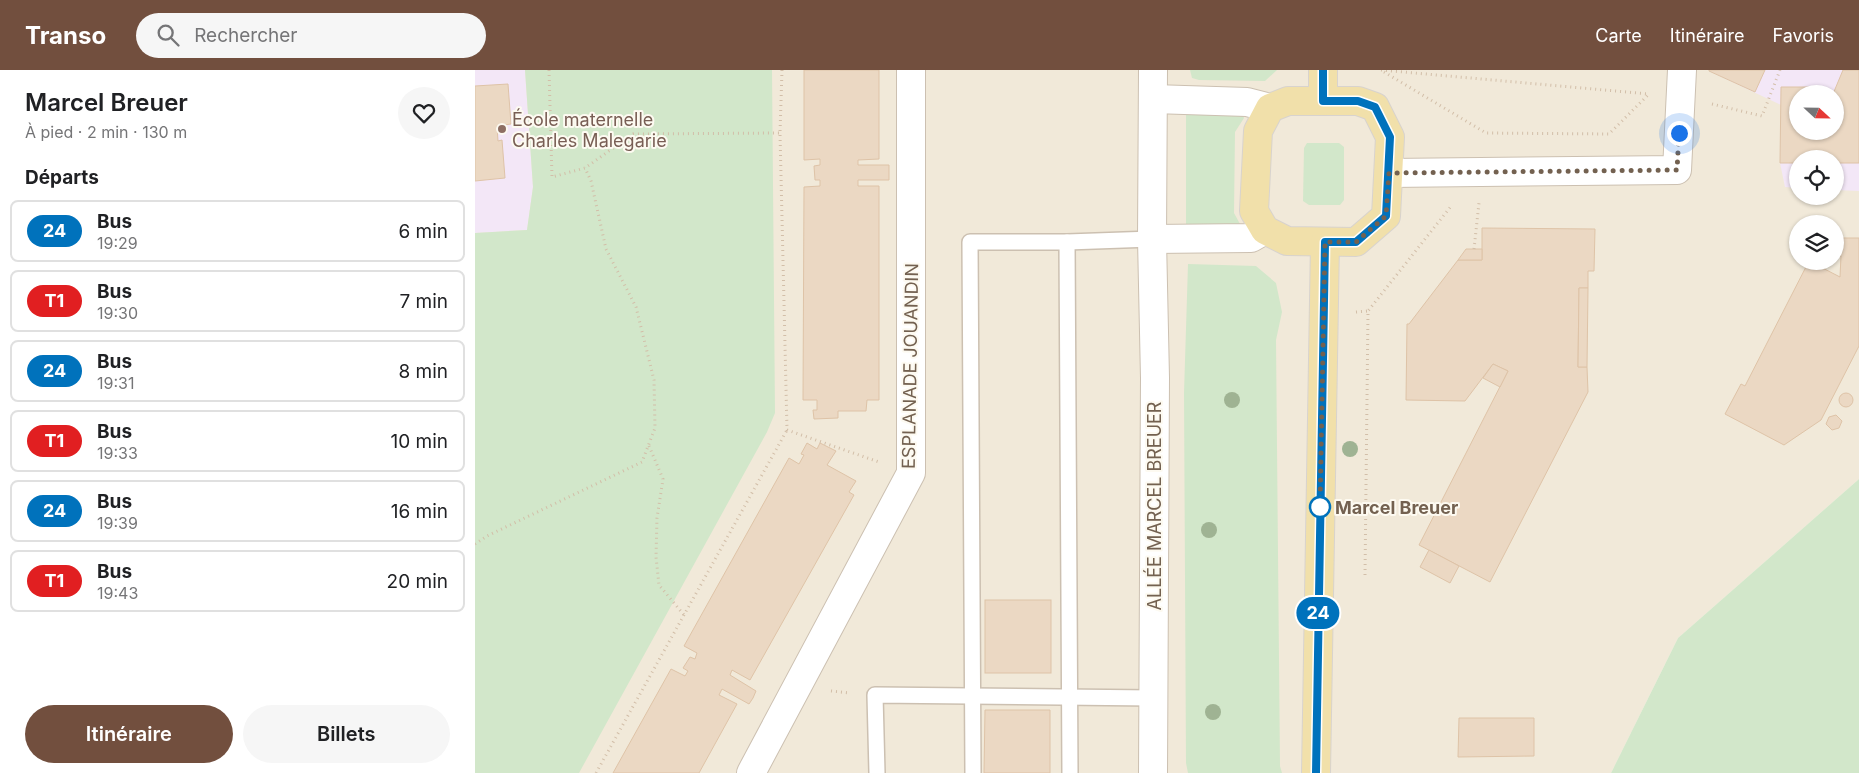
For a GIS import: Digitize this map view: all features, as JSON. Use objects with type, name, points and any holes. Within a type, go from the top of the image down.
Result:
[{"type":"main road","points":[[1323,70],[1323,101]]},
{"type":"main road","points":[[1287,101],[1323,101],[1358,101],[1375,107],[1390,137],[1386,216],[1356,242],[1287,242],[1265,230],[1255,211],[1258,131],[1270,108],[1287,101]]},
{"type":"main road","points":[[1316,773],[1325,242]]},
{"type":"street","name":"ESPLANADE JOUANDIN","points":[[751,773],[911,473],[911,70]]},
{"type":"street","name":"ALLÉE MARCEL BREUER","points":[[1153,70],[1152,239],[1155,378],[1153,773]]},
{"type":"street","points":[[1389,173],[1677,170],[1682,70]]},
{"type":"street","points":[[1153,99],[1247,102],[1270,108]]},
{"type":"street","points":[[1152,239],[1251,238],[1265,230]]},
{"type":"lane","points":[[973,773],[970,242],[1067,242],[1152,239]]},
{"type":"lane","points":[[1067,242],[1070,773]]},
{"type":"lane","points":[[877,773],[875,695],[1153,698]]},
{"type":"path","points":[[549,70],[552,177],[585,168],[633,134],[780,133]]},
{"type":"path","points":[[596,773],[787,430],[780,133],[782,70]]},
{"type":"path","points":[[1381,70],[1681,97],[1762,116],[1780,70]]},
{"type":"path","points":[[1381,70],[1486,133],[1609,134],[1649,94]]},
{"type":"path","points":[[475,544],[487,536],[642,462],[655,428],[654,380],[637,308],[606,249],[591,181],[585,168]]},
{"type":"path","points":[[1365,575],[1368,311],[1458,197],[1456,172]]},
{"type":"path","points":[[1474,249],[1479,197]]},
{"type":"path","points":[[1353,312],[1368,311]]},
{"type":"path","points":[[787,430],[911,473]]},
{"type":"path","points":[[649,445],[663,479],[657,518],[656,557],[659,586],[685,615]]},
{"type":"path","points":[[797,688],[875,695]]},
{"type":"shaded area","points":[[475,70],[1859,70],[1859,479],[1678,638],[1611,773],[475,773]]},
{"type":"shaded area","name":"École maternelle Charles Malegarie","points":[[475,70],[525,70],[533,187],[527,230],[475,233]]},
{"type":"shaded area","points":[[1709,70],[1859,70],[1859,191],[1844,190],[1844,150],[1789,150],[1789,187],[1785,187],[1780,163],[1781,105]]},
{"type":"green space","points":[[525,70],[772,70],[775,413],[767,432],[579,773],[475,773],[475,233],[527,230],[533,187]]},
{"type":"green space","points":[[1190,70],[1277,70],[1265,81],[1199,80],[1192,78]]},
{"type":"green space","points":[[1186,113],[1243,115],[1244,118],[1235,132],[1234,213],[1240,224],[1238,225],[1186,225]]},
{"type":"green space","points":[[1307,143],[1339,143],[1344,147],[1344,200],[1340,205],[1309,205],[1303,201],[1304,148]]},
{"type":"green space","points":[[1188,264],[1256,266],[1276,283],[1282,312],[1276,340],[1280,766],[1282,773],[1188,773],[1186,763],[1184,393]]},
{"type":"green space","points":[[1859,479],[1859,773],[1611,773],[1678,638]]},
{"type":"building","points":[[804,70],[879,70],[879,159],[858,160],[858,165],[889,165],[889,180],[858,180],[858,186],[879,186],[879,400],[867,400],[866,411],[838,411],[838,418],[814,419],[813,410],[817,410],[817,400],[803,400],[804,187],[820,186],[820,180],[815,180],[814,166],[820,165],[820,159],[804,160]]},
{"type":"building","points":[[1709,70],[1765,70],[1755,92]]},
{"type":"building","points":[[1843,70],[1859,70],[1859,163],[1844,163],[1844,150],[1789,150],[1789,163],[1780,163],[1781,87],[1789,87],[1789,140],[1844,140],[1844,85],[1837,85]]},
{"type":"building","points":[[508,84],[511,124],[497,126],[498,141],[502,140],[505,178],[475,181],[475,86]]},
{"type":"building","points":[[1482,228],[1595,229],[1594,271],[1588,271],[1588,288],[1579,288],[1578,367],[1587,367],[1588,392],[1490,582],[1419,545],[1508,371],[1493,364],[1465,401],[1406,400],[1407,324],[1409,324],[1458,260],[1482,260]]},
{"type":"building","points":[[1844,238],[1859,238],[1859,346],[1821,420],[1784,445],[1725,414],[1741,384],[1745,386],[1804,270],[1826,270],[1840,277],[1840,270],[1844,270]]},
{"type":"building","points":[[1466,249],[1482,249],[1482,260],[1458,260]]},
{"type":"building","points":[[1579,288],[1588,288],[1587,367],[1578,367]]},
{"type":"building","points":[[1493,364],[1508,371],[1500,387],[1483,378]]},
{"type":"building","points":[[1843,393],[1849,393],[1853,400],[1849,407],[1843,407],[1839,403],[1839,397]]},
{"type":"building","points":[[1836,415],[1842,421],[1839,428],[1832,430],[1826,424],[1829,417]]},
{"type":"building","points":[[807,443],[817,449],[820,443],[836,451],[827,465],[856,481],[849,492],[854,495],[750,680],[732,670],[730,675],[756,691],[753,698],[749,704],[722,689],[719,695],[737,704],[699,773],[613,773],[671,669],[685,676],[688,671],[683,668],[690,657],[695,659],[697,653],[684,646],[789,458],[799,464],[804,455],[801,454]]},
{"type":"building","points":[[1429,550],[1459,566],[1450,583],[1420,567]]},
{"type":"building","points":[[985,600],[1051,600],[1051,673],[985,673]]},
{"type":"building","points":[[985,710],[1050,710],[1050,773],[984,773]]},
{"type":"building","points":[[1459,718],[1534,718],[1534,756],[1458,757]]},
{"type":"bus line","name":"24","points":[[1316,773],[1325,242],[1356,242],[1386,216],[1390,137],[1375,107],[1358,101],[1323,101],[1323,70]]},
{"type":"place","name":"École maternelle Charles Malegarie","points":[[502,129]]},
{"type":"place","name":"Marcel Breuer","points":[[1320,507]]},
{"type":"route","points":[[1320,507],[1325,242],[1356,242],[1386,216],[1389,173],[1677,170],[1679,133]]}]
